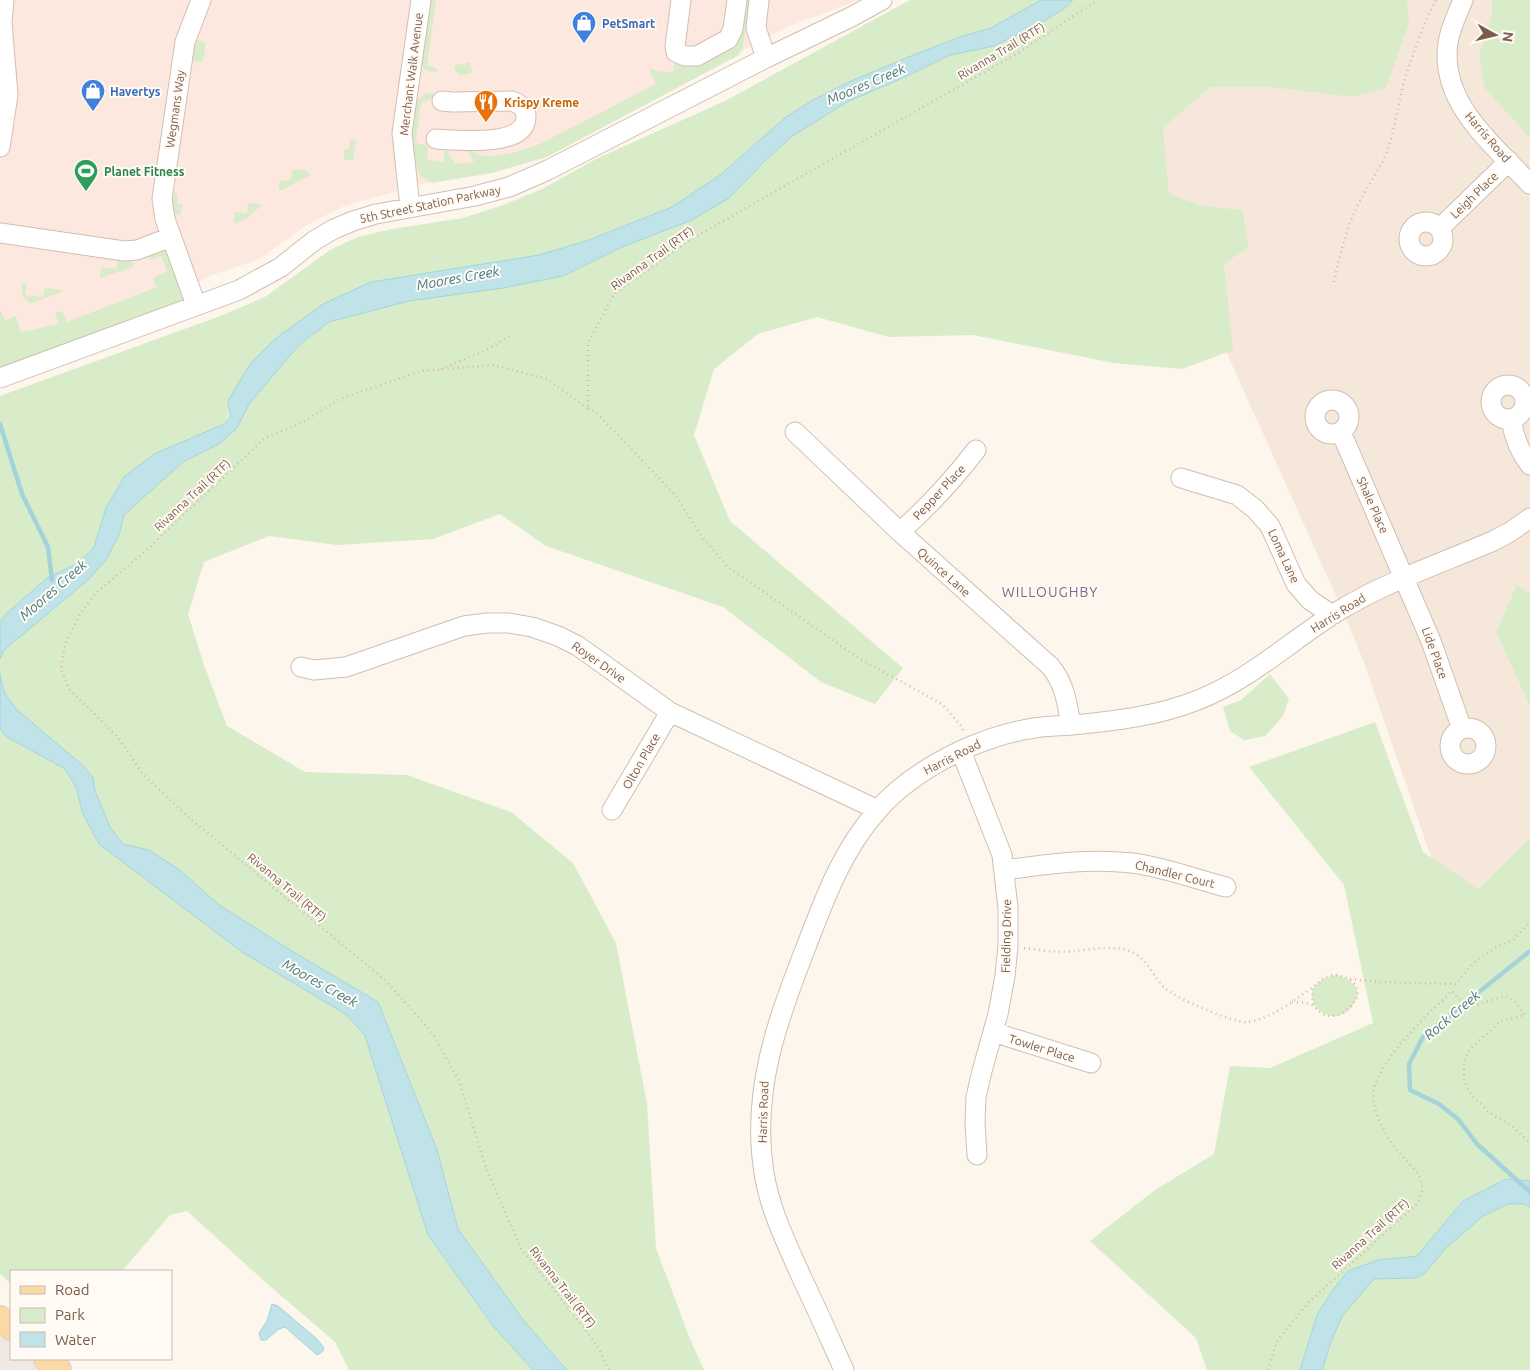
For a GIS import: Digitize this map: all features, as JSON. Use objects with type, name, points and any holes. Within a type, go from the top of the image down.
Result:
[{"type":"main road","points":[[0,1318],[10,1327]]},
{"type":"main road","points":[[47,1360],[58,1370]]},
{"type":"street","points":[[0,147],[8,95],[2,22],[4,0]]},
{"type":"street","name":"Wegmans Way","points":[[196,305],[165,219],[162,199],[185,42],[201,0]]},
{"type":"street","name":"Merchant Walk Avenue","points":[[410,207],[402,133],[420,0]]},
{"type":"street","points":[[681,0],[675,46],[676,52],[685,56],[697,56],[728,39],[733,29],[738,0]]},
{"type":"street","points":[[759,0],[756,28],[766,58]]},
{"type":"street","name":"5th Street Station Parkway","points":[[1,373],[239,290],[281,267],[315,240],[334,229],[376,214],[475,196],[509,187],[548,170],[882,0]]},
{"type":"street","name":"Harris Road","points":[[1463,0],[1452,24],[1447,58],[1450,76],[1458,98],[1468,116],[1530,184]]},
{"type":"street","points":[[436,139],[494,140],[508,137],[518,132],[526,121],[524,108],[512,101],[442,101]]},
{"type":"street","name":"Leigh Place","points":[[1440,228],[1509,161]]},
{"type":"street","points":[[0,232],[124,252],[137,250],[171,237]]},
{"type":"street","points":[[1511,420],[1516,442],[1530,465]]},
{"type":"street","name":"Quince Lane","points":[[795,432],[900,532],[1050,666],[1064,688],[1071,725]]},
{"type":"street","name":"Shale Place","points":[[1341,432],[1405,578]]},
{"type":"street","name":"Pepper Place","points":[[900,532],[954,479],[976,450]]},
{"type":"street","name":"Loma Lane","points":[[1181,478],[1237,495],[1255,509],[1270,526],[1296,584],[1310,600],[1332,615]]},
{"type":"street","name":"Harris Road","points":[[844,1370],[785,1242],[773,1209],[762,1155],[761,1111],[764,1079],[771,1048],[798,968],[830,885],[854,842],[878,810],[912,779],[934,764],[966,748],[1010,732],[1036,727],[1071,725],[1139,716],[1172,710],[1201,699],[1239,681],[1332,615],[1367,594],[1493,541],[1530,518]]},
{"type":"street","name":"Lide Place","points":[[1405,578],[1431,641],[1462,729]]},
{"type":"street","name":"Royer Drive","points":[[301,667],[321,670],[346,667],[455,628],[486,623],[510,623],[532,627],[558,636],[578,646],[670,712],[878,810]]},
{"type":"street","name":"Olton Place","points":[[612,810],[670,712]]},
{"type":"street","name":"Fielding Drive","points":[[966,748],[1002,855],[1008,908],[1006,976],[976,1097],[977,1155]]},
{"type":"street","name":"Chandler Court","points":[[1005,870],[1056,862],[1098,861],[1131,863],[1150,866],[1226,887]]},
{"type":"street","name":"Towler Place","points":[[993,1032],[1091,1063]]},
{"type":"path","name":"Rivanna Trail (RTF)","points":[[588,409],[588,343],[614,294],[690,240],[1018,53],[1098,0]]},
{"type":"path","points":[[1334,282],[1340,253],[1349,226],[1388,149],[1403,86],[1416,45],[1436,0]]},
{"type":"path","points":[[439,370],[484,351],[512,335]]},
{"type":"path","name":"Rivanna Trail (RTF)","points":[[588,409],[547,379],[493,365],[421,371],[340,399],[302,423],[265,438],[141,555],[96,593],[80,614],[65,644],[61,669],[69,689],[117,736],[143,774],[187,816],[385,980],[431,1031],[459,1081],[486,1168],[521,1248],[597,1345],[609,1370]]},
{"type":"path","points":[[588,409],[596,412],[676,496],[702,536],[728,567],[860,659],[942,704],[962,727],[966,748]]},
{"type":"path","points":[[1024,948],[1050,952],[1094,949],[1123,949],[1130,951],[1140,957],[1167,989],[1176,995],[1234,1020],[1245,1022],[1256,1020],[1292,1002],[1327,977],[1335,975],[1348,979],[1379,982],[1450,982],[1456,984],[1466,970],[1477,960],[1498,946],[1512,941],[1530,923]]},
{"type":"path","points":[[1314,986],[1312,1000],[1315,1006],[1326,1016],[1332,1017],[1345,1013],[1357,999],[1354,984],[1348,979]]},
{"type":"path","points":[[1450,982],[1452,991],[1459,1000],[1472,1006],[1505,996],[1515,1002],[1525,1015]]},
{"type":"path","name":"Rivanna Trail (RTF)","points":[[1268,1370],[1277,1341],[1309,1302],[1418,1203],[1423,1192],[1420,1178],[1393,1145],[1375,1112],[1374,1090],[1386,1065],[1402,1043],[1452,991]]},
{"type":"path","points":[[1292,1002],[1315,1006]]},
{"type":"path","points":[[1530,1014],[1501,1021],[1470,1050],[1464,1061],[1464,1081],[1471,1095],[1490,1113],[1513,1127],[1530,1143]]},
{"type":"shaded area","points":[[0,0],[859,0],[787,27],[604,125],[433,181],[344,206],[305,226],[260,259],[209,276],[165,300],[0,350]]},
{"type":"shaded area","points":[[1068,0],[1530,0],[1530,1060],[1484,1010],[1363,660],[1346,618]]},
{"type":"shaded area","points":[[0,1318],[10,1327],[10,1360],[47,1360],[59,1370],[0,1370]]},
{"type":"green space","points":[[430,0],[436,0],[427,65],[436,68],[438,70],[436,72],[427,71],[422,63]]},
{"type":"green space","points":[[744,0],[750,0],[743,46],[739,55],[547,157],[492,173],[432,183],[421,177],[418,172],[412,125],[417,102],[424,95],[434,93],[433,98],[421,103],[416,140],[418,144],[426,145],[428,148],[427,160],[443,162],[445,150],[455,164],[474,162],[468,151],[470,150],[479,155],[487,156],[503,155],[518,151],[540,144],[656,84],[649,69],[673,73],[675,61],[700,60],[739,40],[744,26]]},
{"type":"green space","points":[[910,0],[1041,0],[991,28],[960,37],[911,56],[851,81],[813,100],[786,117],[720,175],[672,207],[589,240],[539,255],[371,282],[228,401],[227,418],[223,424],[207,432],[106,508],[94,547],[79,563],[47,578],[6,614],[0,622],[0,396],[223,315],[265,297],[330,250],[358,237],[392,229],[463,218],[503,205],[542,189],[598,158],[725,101]]},
{"type":"green space","points":[[1073,0],[1407,0],[1409,23],[1386,88],[1353,97],[1271,87],[1210,87],[1163,128],[1169,194],[1203,206],[1242,210],[1249,247],[1224,264],[1233,350],[1182,369],[1114,363],[973,335],[889,337],[817,317],[758,334],[714,369],[694,435],[730,521],[903,668],[875,704],[821,682],[723,607],[546,546],[500,514],[433,539],[337,545],[269,536],[204,562],[188,614],[204,665],[227,726],[305,772],[407,775],[511,812],[573,863],[616,943],[647,1104],[656,1248],[690,1339],[704,1370],[567,1370],[524,1321],[458,1229],[437,1150],[378,1002],[219,905],[181,871],[149,850],[124,844],[110,827],[95,791],[93,777],[16,709],[4,692],[0,674],[0,659],[3,650],[88,580],[119,535],[124,515],[183,462],[219,444],[237,428],[249,404],[299,345],[329,322],[409,301],[563,276],[622,247],[765,161],[791,137],[847,102],[950,55],[994,46],[1064,9]]},
{"type":"green space","points":[[1492,0],[1530,0],[1530,138],[1484,87],[1479,55],[1492,15]]},
{"type":"green space","points":[[198,40],[206,43],[203,61],[201,62],[194,61],[193,59],[195,41]]},
{"type":"green space","points":[[465,62],[470,63],[472,72],[460,75],[454,67],[456,64],[465,65]]},
{"type":"green space","points":[[350,140],[356,141],[353,160],[344,160],[344,149],[349,149]]},
{"type":"green space","points":[[295,169],[307,171],[310,175],[280,190],[278,188],[280,180],[288,181],[291,178],[292,171]]},
{"type":"green space","points":[[175,192],[178,195],[177,204],[183,205],[180,215],[174,214],[171,207]]},
{"type":"green space","points":[[248,204],[260,204],[261,206],[246,219],[236,223],[234,221],[235,212],[247,213]]},
{"type":"green space","points":[[171,237],[196,305],[4,377],[0,365],[0,309],[5,320],[16,316],[21,332],[58,324],[55,313],[62,311],[67,322],[157,287],[153,278],[167,271],[161,256],[150,260],[145,247]]},
{"type":"green space","points":[[118,260],[133,262],[133,267],[100,278],[101,267],[116,269]]},
{"type":"green space","points":[[22,284],[27,285],[25,295],[43,297],[44,289],[47,288],[61,290],[62,292],[32,303],[23,296]]},
{"type":"green space","points":[[1517,585],[1530,593],[1530,706],[1496,632]]},
{"type":"green space","points":[[1270,674],[1289,699],[1283,716],[1265,736],[1244,740],[1230,731],[1223,707],[1241,700]]},
{"type":"green space","points":[[1375,722],[1423,852],[1478,889],[1530,838],[1530,1181],[1506,1179],[1463,1201],[1417,1256],[1378,1260],[1317,1315],[1300,1370],[1207,1370],[1196,1338],[1090,1241],[1155,1190],[1214,1154],[1230,1066],[1270,1068],[1373,1023],[1344,885],[1249,767]]},
{"type":"green space","points":[[0,729],[7,737],[65,769],[76,787],[83,814],[99,844],[242,952],[347,1015],[365,1036],[428,1235],[493,1326],[533,1370],[349,1370],[335,1342],[187,1211],[170,1215],[123,1270],[10,1270],[10,1283],[0,1274]]},
{"type":"green space","points":[[1335,975],[1344,977],[1352,983],[1358,995],[1347,1012],[1336,1016],[1326,1014],[1317,1008],[1313,1000],[1313,990],[1320,982]]},
{"type":"green space","points":[[1508,1204],[1524,1204],[1530,1207],[1530,1370],[1322,1370],[1342,1316],[1374,1279],[1415,1278],[1424,1274],[1446,1248],[1483,1216]]},
{"type":"water","name":"Moores Creek","points":[[1041,0],[1073,0],[1064,9],[994,46],[950,55],[847,102],[791,137],[729,198],[692,220],[622,247],[563,276],[503,288],[409,301],[329,322],[299,345],[249,404],[237,428],[219,444],[183,462],[124,515],[119,535],[106,560],[88,580],[4,650],[0,659],[0,622],[6,614],[47,578],[79,563],[94,547],[106,508],[124,477],[154,454],[224,424],[230,416],[228,401],[250,364],[275,339],[323,304],[371,282],[539,255],[589,240],[672,207],[720,175],[786,117],[813,100],[851,81],[911,56],[960,37],[991,28]]},
{"type":"water","name":"Moores Creek","points":[[0,674],[4,692],[16,709],[80,763],[93,777],[95,791],[110,827],[123,844],[149,850],[181,871],[219,905],[378,1002],[437,1150],[458,1229],[524,1321],[567,1370],[533,1370],[493,1326],[428,1235],[365,1036],[347,1015],[242,952],[99,844],[83,814],[76,787],[65,769],[7,737],[0,729]]},
{"type":"water","points":[[1506,1179],[1530,1181],[1530,1207],[1524,1204],[1508,1204],[1483,1216],[1446,1248],[1424,1274],[1415,1278],[1374,1279],[1342,1316],[1322,1370],[1300,1370],[1317,1315],[1332,1291],[1348,1271],[1378,1260],[1417,1256],[1463,1201]]},
{"type":"water","points":[[272,1304],[278,1306],[317,1339],[324,1348],[322,1352],[317,1355],[285,1327],[279,1329],[266,1340],[261,1340],[259,1333],[267,1321]]},
{"type":"waterway","name":"Moores Creek","points":[[0,424],[22,494],[48,547],[52,580]]},
{"type":"waterway","name":"Rock Creek","points":[[1530,951],[1423,1037],[1409,1064],[1410,1090],[1439,1104],[1458,1119],[1477,1144],[1530,1192]]},
{"type":"place","name":"PetSmart","points":[[584,44]]},
{"type":"place","name":"Havertys","points":[[93,112]]},
{"type":"place","name":"Krispy Kreme","points":[[486,123]]},
{"type":"place","name":"Planet Fitness","points":[[86,192]]},
{"type":"district","name":"WILLOUGHBY","points":[[1050,592]]}]
